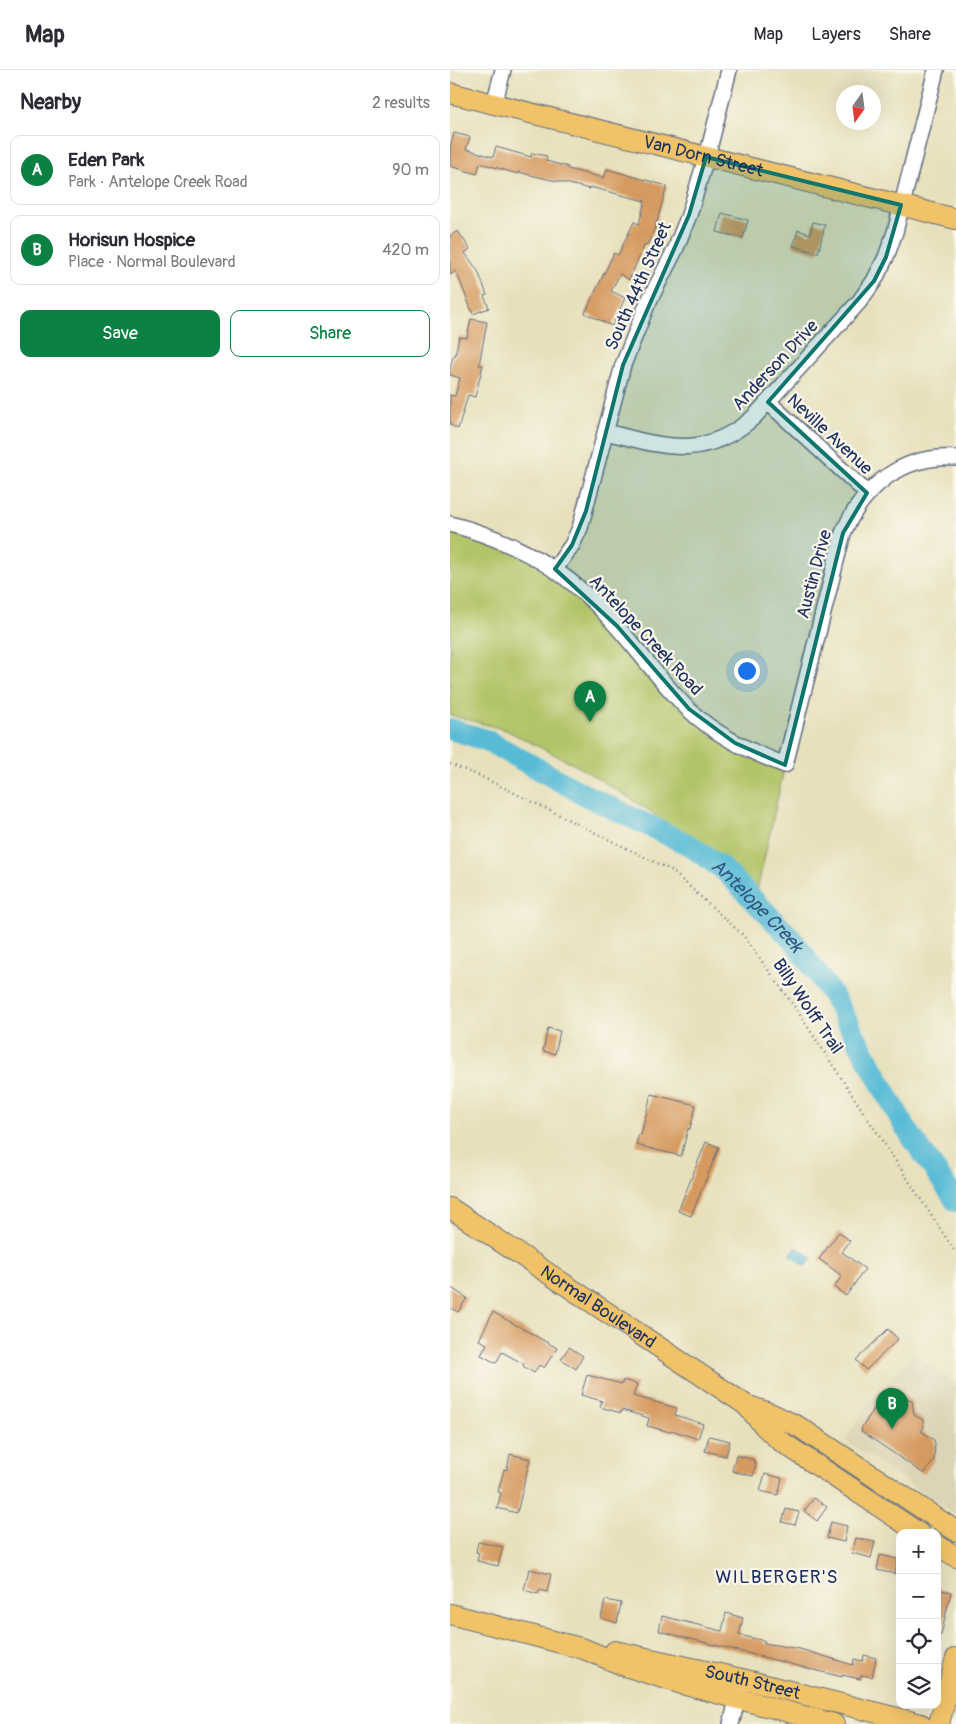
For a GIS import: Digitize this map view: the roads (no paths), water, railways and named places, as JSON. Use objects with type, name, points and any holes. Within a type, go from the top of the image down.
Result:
[{"type":"main road","name":"Van Dorn Street","points":[[450,93],[956,219]]},
{"type":"main road","name":"Normal Boulevard","points":[[450,1208],[746,1405],[772,1414],[799,1427],[956,1531]]},
{"type":"main road","name":"Normal Boulevard","points":[[746,1405],[779,1440],[913,1529]]},
{"type":"main road","points":[[941,1548],[956,1557]]},
{"type":"main road","name":"South Street","points":[[450,1614],[584,1649],[625,1666],[737,1700],[834,1724]]},
{"type":"main road","name":"South Street","points":[[584,1649],[614,1651],[742,1679],[921,1724]]},
{"type":"main road","points":[[939,1724],[956,1658]]},
{"type":"street","points":[[494,104],[503,70]]},
{"type":"street","name":"South 44th Street","points":[[555,569],[572,545],[580,528],[624,365],[635,333],[690,215],[728,70]]},
{"type":"street","name":"Anderson Drive","points":[[606,432],[663,446],[678,448],[697,446],[726,437],[742,427],[768,402],[859,302],[874,281],[886,257],[895,232],[936,70]]},
{"type":"street","name":"Neville Avenue","points":[[768,402],[867,493]]},
{"type":"street","name":"Austin Drive","points":[[785,765],[843,533],[851,516],[867,493],[897,470],[915,463],[934,459],[956,458]]},
{"type":"street","name":"Antelope Creek Road","points":[[450,524],[480,532],[509,543],[555,569],[591,599],[618,626],[668,687],[689,709],[712,728],[735,742],[785,765]]},
{"type":"street","points":[[731,1724],[742,1679]]},
{"type":"water","points":[[796,1247],[812,1258],[806,1266],[790,1255]]},
{"type":"waterway","name":"Antelope Creek","points":[[450,729],[486,740],[585,795],[689,845],[723,869],[790,937],[805,956],[833,996],[905,1127],[956,1201]]},
{"type":"place","name":"Eden Park","points":[[590,722]]},
{"type":"place","name":"Horisun Hospice","points":[[892,1429]]},
{"type":"district","name":"WILBERGER'S","points":[[777,1576]]}]
